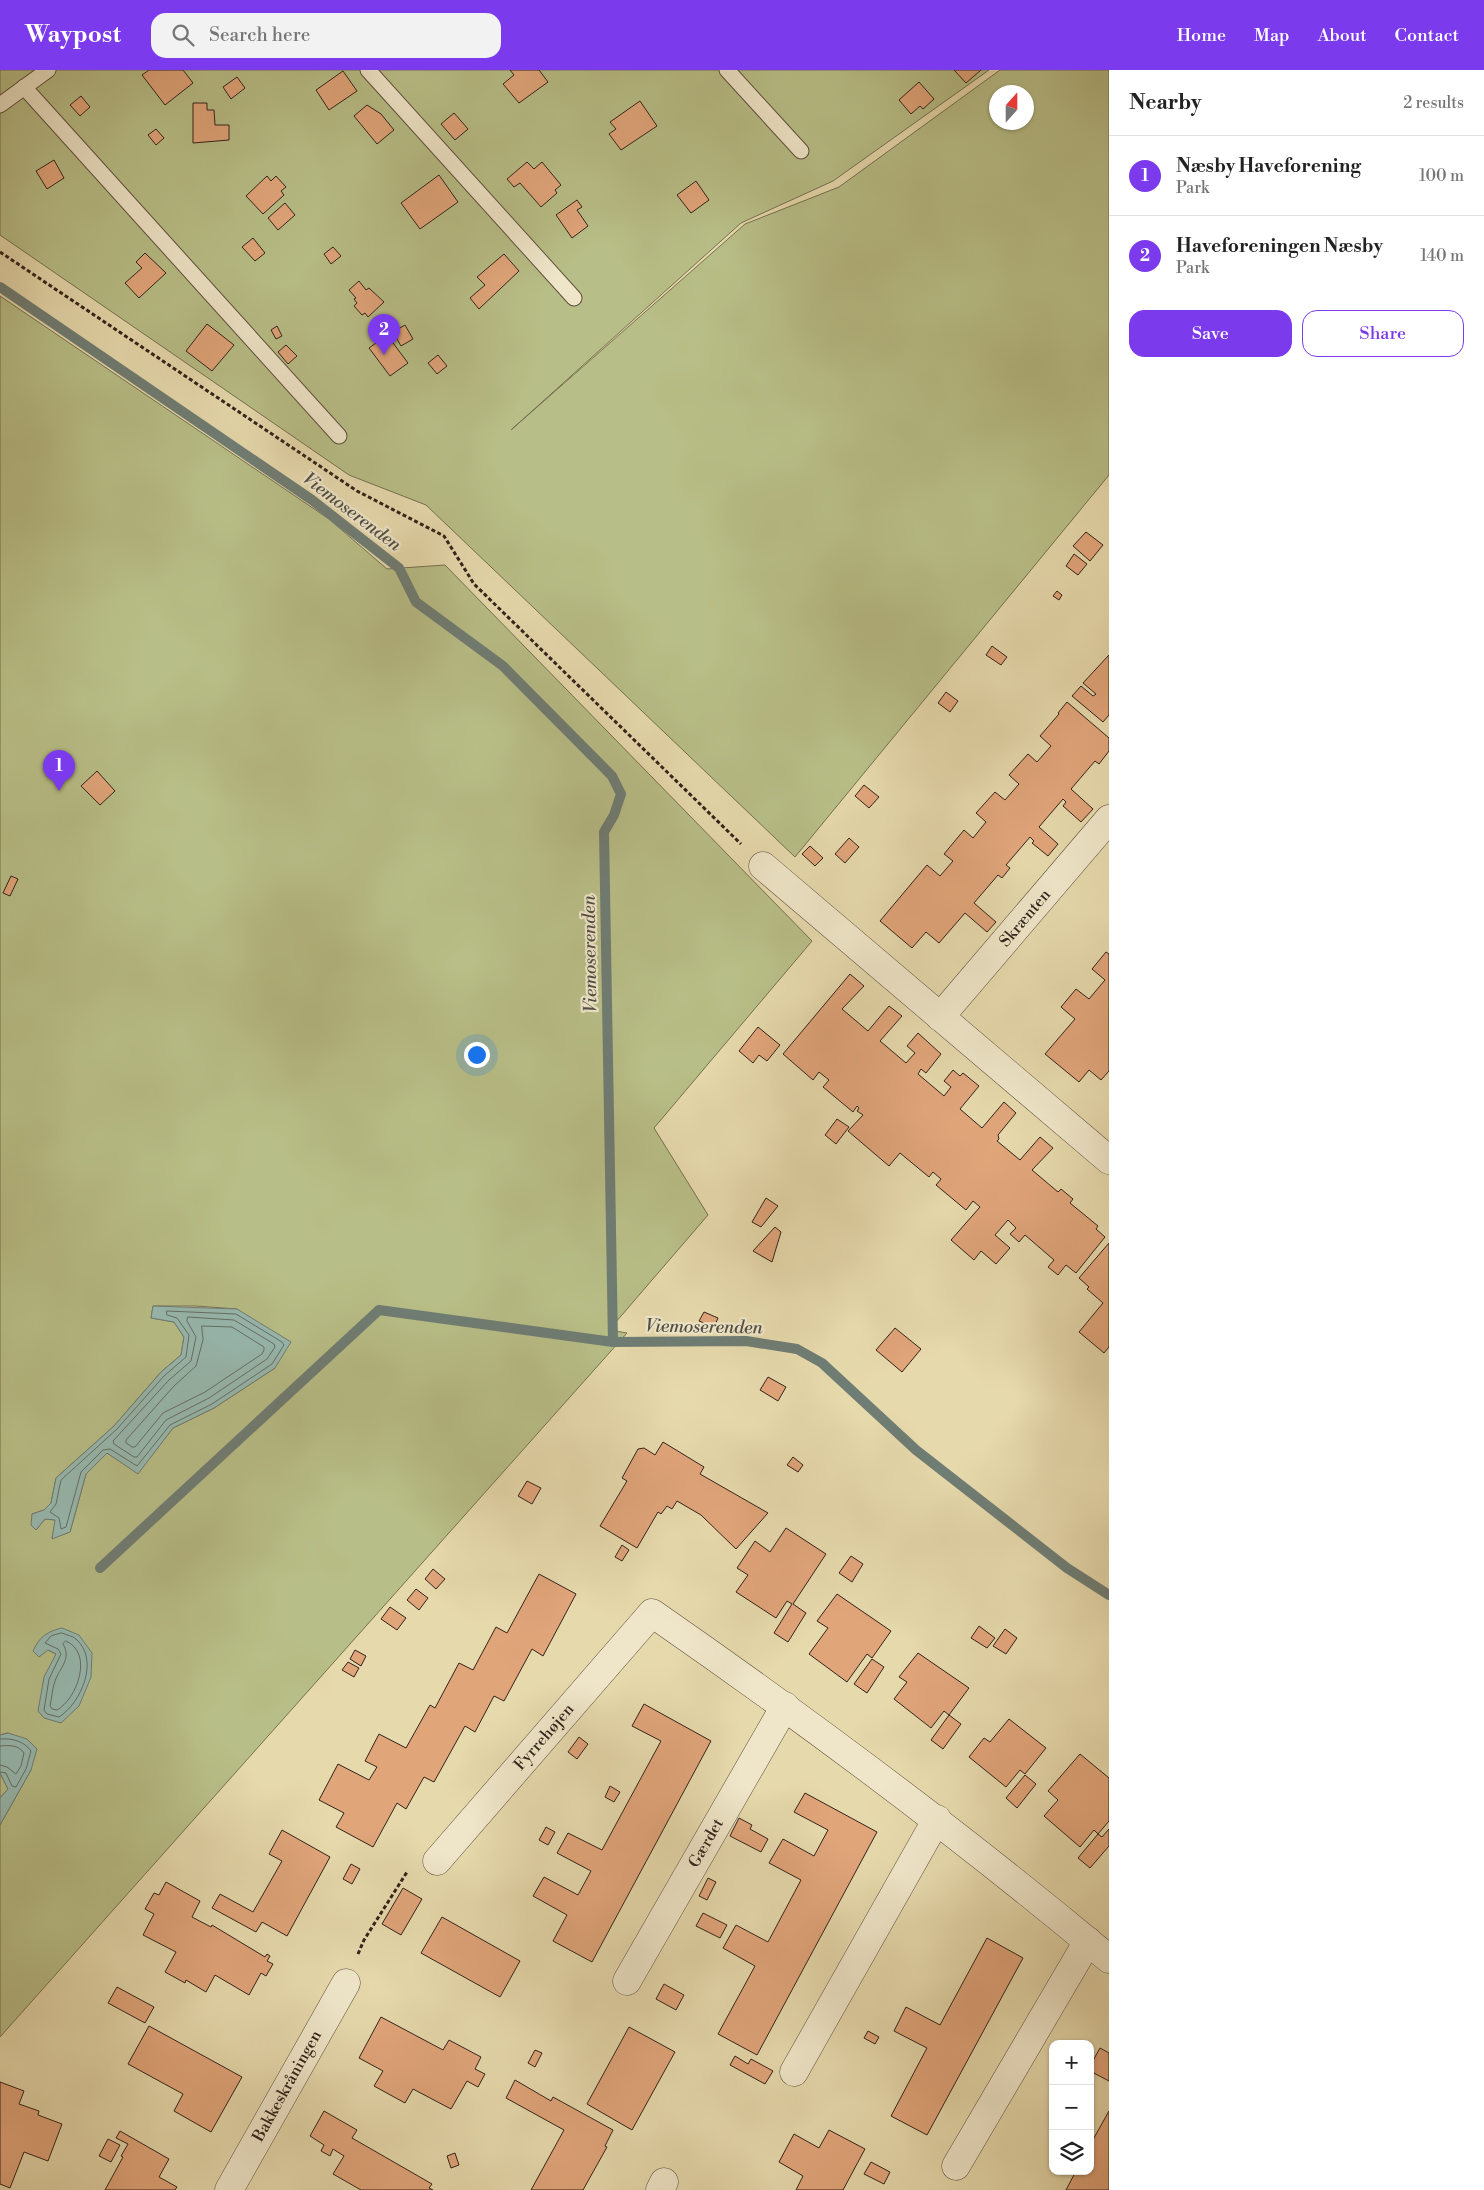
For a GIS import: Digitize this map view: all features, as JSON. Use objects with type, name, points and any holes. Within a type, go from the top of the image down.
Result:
[{"type":"street","name":"Skrænten","points":[[940,1017],[1109,819]]},
{"type":"street","points":[[763,866],[940,1017],[1104,1147]]},
{"type":"street","name":"Fyrrehøjen","points":[[437,1861],[652,1613],[785,1706]]},
{"type":"street","points":[[785,1706],[936,1819],[1109,1958]]},
{"type":"street","name":"Gærdet","points":[[627,1981],[785,1706]]},
{"type":"street","points":[[794,2072],[936,1819]]},
{"type":"street","points":[[956,2166],[1088,1941]]},
{"type":"street","name":"Bakkeskråningen","points":[[229,2190],[346,1983]]},
{"type":"lane","points":[[0,105],[48,70]]},
{"type":"lane","points":[[368,70],[574,298]]},
{"type":"lane","points":[[727,70],[801,151]]},
{"type":"lane","points":[[24,87],[339,436]]},
{"type":"path","points":[[0,252],[357,491],[444,536],[474,584],[763,866]]},
{"type":"path","points":[[346,1983],[364,1940],[409,1870],[437,1861]]},
{"type":"green space","points":[[0,70],[989,70],[833,181],[741,223],[511,430],[745,224],[839,187],[1000,70],[1109,70],[1109,475],[795,857],[426,505],[349,475],[0,235]]},
{"type":"green space","points":[[0,296],[329,519],[387,569],[445,565],[812,941],[654,1128],[708,1215],[609,1330],[627,1333],[0,2037],[0,1825],[31,1770],[8,1733],[0,1735]],"holes":[[[153,1306],[196,1306],[237,1309],[275,1368],[214,1408],[173,1428],[138,1473],[107,1453],[86,1474],[70,1532],[52,1538],[56,1520],[45,1519],[36,1530],[32,1514],[44,1510],[51,1503],[56,1478],[114,1426],[161,1372],[181,1355],[184,1337],[174,1322],[151,1318]],[[79,1635],[54,1660],[56,1654],[48,1650]]]},
{"type":"green space","points":[[0,1773],[8,1789],[0,1798]]},
{"type":"water","points":[[153,1306],[237,1309],[291,1342],[275,1368],[214,1408],[173,1428],[138,1474],[107,1453],[86,1474],[70,1532],[52,1539],[55,1520],[45,1519],[36,1530],[31,1525],[32,1514],[44,1510],[51,1503],[56,1478],[114,1426],[161,1372],[181,1355],[184,1337],[174,1322],[151,1318]]},
{"type":"water","points":[[62,1628],[79,1635],[92,1653],[91,1677],[79,1706],[61,1723],[44,1718],[38,1711],[44,1677],[56,1654],[48,1650],[39,1657],[33,1651],[44,1635]]},
{"type":"water","points":[[8,1733],[27,1739],[37,1749],[31,1770],[0,1825],[0,1798],[8,1789],[0,1773],[0,1735]]},
{"type":"building","points":[[149,70],[183,70],[193,83],[165,105],[142,75]]},
{"type":"building","points":[[510,70],[539,70],[548,82],[519,103],[503,84],[514,75]]},
{"type":"building","points":[[954,70],[981,70],[966,83]]},
{"type":"building","points":[[343,71],[357,91],[329,110],[316,90]]},
{"type":"building","points":[[237,77],[245,88],[231,99],[223,87]]},
{"type":"building","points":[[919,82],[934,99],[923,109],[920,106],[911,114],[899,100]]},
{"type":"building","points":[[81,96],[90,107],[80,116],[70,105]]},
{"type":"building","points":[[640,101],[657,126],[621,150],[609,134],[616,129],[610,122]]},
{"type":"building","points":[[193,103],[207,103],[207,110],[214,110],[215,125],[229,125],[229,140],[193,143]]},
{"type":"building","points":[[367,105],[381,114],[394,130],[377,144],[354,116]]},
{"type":"building","points":[[454,113],[468,129],[455,140],[441,124]]},
{"type":"building","points":[[156,129],[164,138],[156,145],[148,135]]},
{"type":"building","points":[[54,160],[64,178],[47,189],[36,171]]},
{"type":"building","points":[[527,162],[534,169],[542,162],[561,185],[555,190],[557,193],[541,207],[520,183],[514,187],[507,179]]},
{"type":"building","points":[[439,175],[458,202],[420,229],[401,203]]},
{"type":"building","points":[[267,176],[271,181],[276,176],[286,187],[281,191],[284,195],[263,214],[246,196]]},
{"type":"building","points":[[696,181],[709,200],[691,213],[677,195]]},
{"type":"building","points":[[577,200],[582,207],[577,210],[588,226],[572,238],[556,215]]},
{"type":"building","points":[[285,203],[295,215],[278,230],[268,218]]},
{"type":"building","points":[[253,238],[265,253],[255,261],[242,247]]},
{"type":"building","points":[[333,247],[341,256],[331,264],[324,254]]},
{"type":"building","points":[[145,253],[166,273],[139,298],[125,283],[142,268],[136,262]]},
{"type":"building","points":[[504,254],[519,271],[479,309],[470,298],[485,285],[477,277]]},
{"type":"building","points":[[359,281],[366,290],[369,288],[384,302],[368,317],[365,313],[362,315],[354,306],[357,303],[354,299],[356,298],[349,290]]},
{"type":"building","points":[[207,324],[234,345],[212,371],[186,351]]},
{"type":"building","points":[[405,325],[413,339],[401,346],[393,332]]},
{"type":"building","points":[[277,326],[282,336],[276,339],[271,330]]},
{"type":"building","points":[[387,335],[408,363],[390,376],[369,348]]},
{"type":"building","points":[[286,345],[297,356],[288,364],[278,352]]},
{"type":"building","points":[[438,355],[447,366],[437,374],[428,363]]},
{"type":"building","points":[[1086,532],[1103,545],[1090,561],[1073,546]]},
{"type":"building","points":[[1074,554],[1087,564],[1078,575],[1066,566]]},
{"type":"building","points":[[1057,591],[1062,595],[1059,600],[1053,596]]},
{"type":"building","points":[[992,646],[1007,657],[1001,665],[986,655]]},
{"type":"building","points":[[1109,655],[1109,715],[1103,722],[1072,696],[1081,686],[1093,696],[1096,694],[1083,683]]},
{"type":"building","points":[[946,692],[958,701],[950,712],[938,703]]},
{"type":"building","points":[[1067,702],[1109,738],[1109,751],[1099,764],[1095,761],[1071,789],[1093,809],[1081,822],[1063,806],[1066,802],[1063,799],[1039,827],[1058,844],[1048,856],[1032,843],[1034,841],[1030,837],[1006,865],[1010,868],[1002,878],[998,875],[974,903],[996,922],[987,932],[965,913],[939,943],[926,932],[912,948],[880,921],[927,865],[940,876],[953,861],[944,854],[964,830],[973,838],[986,822],[976,813],[995,792],[1005,800],[1019,784],[1009,775],[1028,754],[1037,762],[1051,746],[1040,736]]},
{"type":"building","points":[[97,771],[115,791],[100,805],[81,786]]},
{"type":"building","points":[[864,785],[879,797],[869,808],[855,796]]},
{"type":"building","points":[[849,838],[859,847],[845,863],[835,854]]},
{"type":"building","points":[[810,846],[823,858],[815,866],[802,854]]},
{"type":"building","points":[[11,876],[18,879],[10,896],[3,893]]},
{"type":"building","points":[[1106,952],[1109,954],[1109,1071],[1101,1080],[1089,1070],[1079,1082],[1045,1054],[1075,1019],[1061,1007],[1076,989],[1089,999],[1105,980],[1092,969]]},
{"type":"building","points":[[850,974],[864,986],[842,1009],[868,1031],[889,1006],[902,1016],[880,1041],[906,1063],[915,1053],[907,1046],[918,1033],[941,1054],[926,1073],[921,1069],[918,1074],[944,1096],[951,1087],[944,1081],[953,1070],[960,1076],[963,1073],[979,1086],[960,1109],[982,1128],[1004,1102],[1016,1113],[998,1135],[999,1139],[997,1141],[1020,1160],[1040,1137],[1053,1148],[1032,1170],[1058,1192],[1061,1189],[1073,1199],[1070,1203],[1098,1226],[1096,1229],[1105,1237],[1076,1273],[1066,1265],[1058,1275],[1048,1267],[1054,1260],[1025,1235],[1019,1242],[1010,1234],[1016,1228],[1008,1220],[995,1235],[1010,1248],[996,1264],[981,1251],[974,1260],[951,1240],[980,1207],[973,1201],[966,1210],[936,1185],[941,1179],[933,1172],[929,1177],[900,1153],[889,1166],[848,1131],[863,1115],[857,1111],[859,1108],[857,1106],[853,1112],[823,1087],[829,1080],[819,1072],[813,1080],[783,1054]]},
{"type":"building","points":[[758,1027],[780,1045],[767,1061],[759,1055],[753,1063],[739,1051]]},
{"type":"building","points":[[837,1119],[849,1127],[836,1144],[825,1135]]},
{"type":"building","points":[[766,1198],[778,1206],[761,1227],[752,1222]]},
{"type":"building","points":[[775,1227],[781,1232],[772,1262],[753,1251]]},
{"type":"building","points":[[1109,1243],[1109,1347],[1104,1353],[1079,1332],[1103,1303],[1087,1289],[1089,1287],[1079,1278]]},
{"type":"building","points":[[704,1312],[718,1318],[714,1327],[699,1321]]},
{"type":"building","points":[[895,1328],[921,1349],[902,1372],[876,1350]]},
{"type":"building","points":[[768,1377],[786,1387],[778,1401],[760,1390]]},
{"type":"building","points":[[663,1442],[704,1467],[700,1474],[768,1513],[736,1549],[701,1515],[677,1501],[672,1509],[667,1506],[661,1514],[658,1512],[637,1548],[600,1526],[627,1481],[622,1478],[638,1449],[644,1448],[655,1455]]},
{"type":"building","points":[[793,1457],[803,1465],[798,1472],[787,1465]]},
{"type":"building","points":[[527,1481],[541,1488],[532,1504],[518,1496]]},
{"type":"building","points":[[786,1528],[826,1554],[793,1604],[806,1613],[788,1642],[774,1633],[792,1604],[787,1601],[776,1618],[736,1592],[748,1575],[737,1568],[755,1541],[770,1552]]},
{"type":"building","points":[[622,1545],[629,1550],[622,1561],[615,1557]]},
{"type":"building","points":[[851,1556],[863,1564],[852,1582],[839,1573]]},
{"type":"building","points":[[433,1569],[445,1579],[436,1589],[425,1579]]},
{"type":"building","points":[[539,1574],[576,1594],[543,1656],[532,1649],[504,1701],[494,1696],[475,1732],[465,1726],[434,1782],[424,1777],[406,1809],[397,1803],[373,1847],[336,1827],[344,1813],[319,1800],[338,1764],[369,1780],[377,1767],[365,1761],[379,1734],[406,1748],[430,1705],[435,1708],[459,1663],[473,1670],[496,1627],[507,1633]]},
{"type":"building","points":[[416,1589],[428,1598],[419,1610],[407,1600]]},
{"type":"building","points":[[837,1594],[891,1631],[872,1658],[867,1654],[847,1682],[809,1654],[828,1628],[817,1621]]},
{"type":"building","points":[[390,1607],[406,1618],[397,1630],[381,1619]]},
{"type":"building","points":[[979,1626],[995,1638],[987,1648],[971,1638]]},
{"type":"building","points":[[1005,1629],[1017,1638],[1006,1654],[993,1646]]},
{"type":"building","points":[[355,1650],[366,1656],[361,1666],[350,1659]]},
{"type":"building","points":[[918,1653],[969,1688],[949,1715],[944,1711],[931,1728],[894,1699],[907,1682],[899,1677]]},
{"type":"building","points":[[872,1659],[884,1667],[867,1693],[854,1684]]},
{"type":"building","points":[[348,1662],[359,1668],[354,1677],[342,1670]]},
{"type":"building","points":[[644,1704],[711,1741],[592,1962],[553,1941],[567,1915],[533,1896],[544,1877],[578,1895],[591,1871],[557,1853],[568,1833],[602,1850],[661,1741],[632,1726]]},
{"type":"building","points":[[949,1715],[961,1724],[943,1749],[931,1740]]},
{"type":"building","points":[[1009,1719],[1046,1748],[1025,1774],[1020,1770],[1006,1787],[969,1757],[984,1738],[990,1742]]},
{"type":"building","points":[[579,1737],[588,1744],[577,1759],[568,1752]]},
{"type":"building","points":[[1080,1754],[1109,1778],[1109,1821],[1098,1834],[1094,1830],[1080,1847],[1044,1816],[1058,1800],[1048,1791]]},
{"type":"building","points":[[1025,1775],[1036,1784],[1017,1808],[1006,1798]]},
{"type":"building","points":[[610,1786],[620,1792],[614,1802],[605,1797]]},
{"type":"building","points":[[805,1793],[877,1832],[757,2055],[718,2034],[755,1966],[723,1948],[736,1925],[768,1942],[801,1880],[769,1863],[783,1839],[814,1856],[828,1830],[794,1812]]},
{"type":"building","points":[[739,1818],[752,1825],[750,1829],[768,1839],[761,1852],[730,1836]]},
{"type":"building","points":[[546,1827],[555,1832],[548,1845],[539,1840]]},
{"type":"building","points":[[1109,1829],[1109,1846],[1090,1868],[1078,1858],[1098,1834],[1102,1837]]},
{"type":"building","points":[[282,1830],[330,1857],[287,1936],[262,1922],[256,1932],[212,1908],[220,1894],[253,1912],[282,1861],[269,1854]]},
{"type":"building","points":[[351,1864],[360,1869],[352,1884],[343,1879]]},
{"type":"building","points":[[708,1878],[716,1882],[707,1900],[699,1896]]},
{"type":"building","points":[[166,1882],[200,1901],[192,1917],[211,1927],[212,1925],[265,1957],[267,1954],[270,1956],[267,1961],[273,1964],[266,1976],[261,1973],[249,1995],[215,1975],[206,1992],[186,1980],[185,1983],[165,1972],[176,1952],[143,1935],[154,1914],[145,1909],[154,1893],[159,1895]]},
{"type":"building","points":[[403,1888],[422,1899],[401,1935],[382,1924]]},
{"type":"building","points":[[703,1913],[727,1925],[720,1938],[696,1926]]},
{"type":"building","points":[[442,1917],[520,1961],[500,1997],[421,1953]]},
{"type":"building","points":[[987,1938],[1023,1958],[927,2135],[891,2116],[927,2048],[894,2031],[906,2007],[940,2025]]},
{"type":"building","points":[[664,1984],[684,1995],[676,2010],[656,1999]]},
{"type":"building","points":[[117,1987],[154,2007],[145,2023],[108,2003]]},
{"type":"building","points":[[381,2017],[443,2050],[449,2040],[481,2057],[475,2069],[485,2074],[478,2087],[467,2081],[451,2109],[413,2089],[405,2103],[374,2086],[383,2071],[359,2058]]},
{"type":"building","points":[[149,2026],[242,2077],[211,2132],[174,2111],[183,2094],[128,2064]]},
{"type":"building","points":[[629,2027],[675,2052],[632,2130],[587,2104]]},
{"type":"building","points":[[868,2031],[879,2037],[875,2044],[864,2038]]},
{"type":"building","points":[[1100,2048],[1109,2053],[1109,2081],[1094,2073],[1094,2059]]},
{"type":"building","points":[[535,2050],[542,2053],[535,2067],[528,2063]]},
{"type":"building","points":[[735,2056],[748,2064],[751,2059],[773,2071],[765,2084],[730,2065]]},
{"type":"building","points":[[515,2080],[551,2101],[553,2097],[613,2130],[605,2146],[607,2147],[583,2190],[531,2190],[564,2130],[506,2098]]},
{"type":"building","points":[[0,2082],[24,2091],[19,2104],[39,2111],[38,2115],[62,2124],[48,2161],[24,2152],[10,2188],[0,2184]]},
{"type":"building","points":[[324,2111],[357,2130],[352,2138],[432,2184],[429,2188],[433,2190],[361,2190],[333,2174],[344,2156],[333,2149],[330,2156],[321,2151],[324,2145],[310,2136]]},
{"type":"building","points":[[1109,2111],[1109,2190],[1066,2190],[1074,2175],[1094,2175],[1094,2138]]},
{"type":"building","points":[[829,2130],[865,2149],[843,2190],[796,2190],[803,2176],[779,2162],[794,2134],[819,2148]]},
{"type":"building","points":[[120,2131],[169,2159],[159,2177],[177,2187],[175,2190],[105,2190],[128,2144],[116,2138]]},
{"type":"building","points":[[108,2139],[120,2145],[111,2162],[99,2156]]},
{"type":"building","points":[[455,2153],[459,2165],[451,2168],[447,2156]]},
{"type":"building","points":[[871,2162],[890,2172],[884,2184],[864,2174]]},
{"type":"waterway","name":"Viemoserenden","points":[[0,287],[312,500],[399,568],[416,602],[503,666],[612,776],[621,794],[614,815],[604,832],[613,1342],[746,1341],[797,1349],[822,1363],[916,1450],[1067,1568],[1109,1595]]},
{"type":"waterway","points":[[100,1568],[379,1310],[613,1342]]},
{"type":"place","name":"Haveforeningen Næsby","points":[[384,355]]},
{"type":"place","name":"Næsby Haveforening","points":[[59,791]]}]
